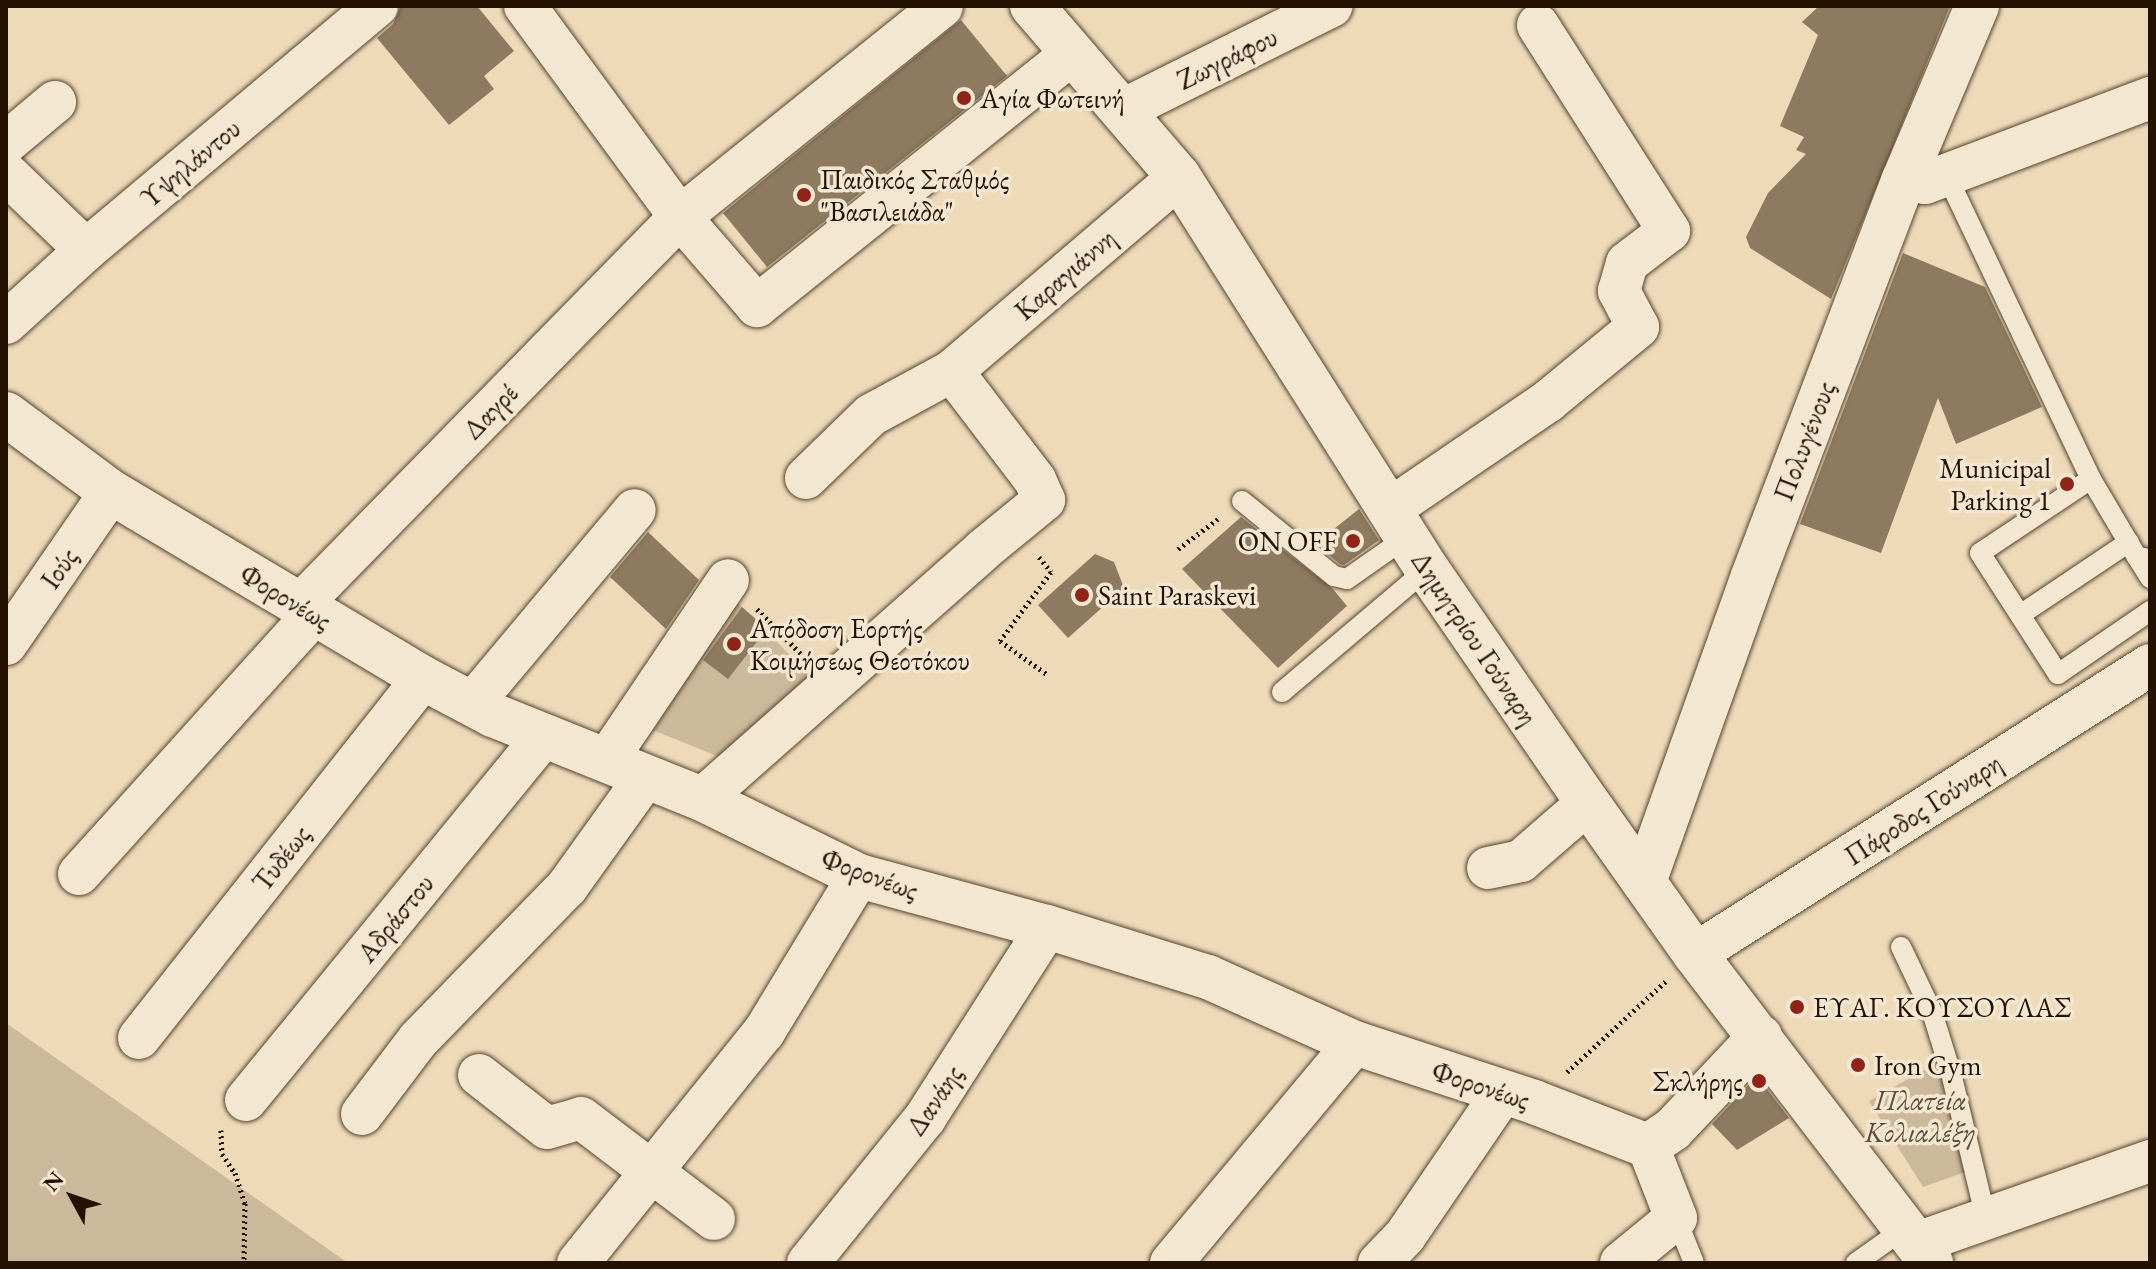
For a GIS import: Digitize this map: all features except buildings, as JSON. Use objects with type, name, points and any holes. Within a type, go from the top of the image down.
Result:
[{"type":"street","name":"Υψηλάντου","points":[[6,323],[86,250],[377,6]]},
{"type":"street","points":[[525,6],[680,217],[757,306],[1072,54]]},
{"type":"street","name":"Δαγρέ","points":[[79,874],[307,609],[680,217],[942,6]]},
{"type":"street","name":"Δημητρίου Γούναρη","points":[[1032,6],[1179,177],[1408,538],[1588,803],[1695,954],[1918,1245]]},
{"type":"street","name":"Ζωγράφου","points":[[1123,110],[1332,6]]},
{"type":"street","name":"Πολυγένους","points":[[1644,882],[1753,576],[1904,179],[1977,6]]},
{"type":"street","points":[[1408,538],[1547,402],[1638,327],[1619,291],[1627,263],[1669,231],[1538,25]]},
{"type":"street","points":[[1904,179],[1925,183],[1947,176],[2150,98]]},
{"type":"street","points":[[6,143],[55,102]]},
{"type":"street","points":[[6,173],[86,250]]},
{"type":"street","name":"Καραγιάννη","points":[[806,478],[871,415],[952,371],[1179,177]]},
{"type":"street","points":[[702,799],[831,683],[1044,500],[1035,480],[952,371]]},
{"type":"street","name":"Φορονέως","points":[[6,414],[111,492],[472,704],[702,799],[859,876],[1047,927],[1208,977],[1355,1043],[1648,1146]]},
{"type":"street","name":"Ιούς","points":[[6,644],[111,492]]},
{"type":"street","points":[[472,704],[635,510]]},
{"type":"street","points":[[606,761],[728,580]]},
{"type":"street","name":"Πάροδος Γούναρη","points":[[1695,954],[2140,669]]},
{"type":"street","name":"Τυδέως","points":[[139,1038],[423,678]]},
{"type":"street","name":"Αδράστου","points":[[234,1115],[544,736]]},
{"type":"street","points":[[362,1114],[418,1040],[567,887],[645,778]]},
{"type":"street","points":[[1488,868],[1521,861],[1588,803]]},
{"type":"street","points":[[578,1263],[764,1032],[859,876]]},
{"type":"street","name":"Δανάης","points":[[808,1263],[925,1118],[1047,927]]},
{"type":"street","points":[[1621,1263],[1676,1218],[1648,1146],[1673,1129],[1760,1037]]},
{"type":"street","points":[[1171,1263],[1355,1043]]},
{"type":"street","points":[[479,1075],[547,1128],[581,1118],[714,1219]]},
{"type":"street","points":[[1379,1263],[1405,1236],[1518,1098]]},
{"type":"street","points":[[1918,1245],[2150,1161]]},
{"type":"lane","points":[[1947,176],[2091,479],[2139,553],[2150,578]]},
{"type":"lane","points":[[2091,479],[1980,553],[2058,674],[2150,611]]},
{"type":"lane","points":[[1242,501],[1334,576],[1347,579],[1408,538]]},
{"type":"lane","points":[[1282,692],[1408,538]]},
{"type":"lane","points":[[2020,615],[2139,553]]},
{"type":"lane","points":[[1901,947],[1937,1027],[1986,1219]]},
{"type":"lane","points":[[1676,1218],[1694,1263]]},
{"type":"lane","points":[[1856,1263],[1918,1245]]},
{"type":"path","points":[[1178,549],[1242,501]]},
{"type":"path","points":[[1013,525],[1051,572],[1000,641],[1048,675]]},
{"type":"path","points":[[728,580],[831,683]]},
{"type":"path","points":[[1518,1098],[1695,954]]},
{"type":"path","points":[[234,1115],[222,1154],[235,1173],[245,1203],[244,1263]]},
{"type":"green space","points":[[732,597],[812,677],[722,758],[640,725]]},
{"type":"green space","points":[[6,1023],[60,1061],[348,1263],[6,1263]]},
{"type":"green space","name":"Πλατεία Κολιαλέξη","points":[[1942,1060],[1968,1171],[1923,1187],[1869,1101]]},
{"type":"place","name":"Αγία Φωτεινή","points":[[964,98]]},
{"type":"place","name":"Παιδικός Σταθμός \"Βασιλειάδα\"","points":[[804,195]]},
{"type":"place","name":"Municipal Parking 1","points":[[2067,484]]},
{"type":"place","name":"ON OFF","points":[[1353,541]]},
{"type":"place","name":"Saint Paraskevi","points":[[1082,595]]},
{"type":"place","name":"Απόδοση Εορτής Κοιμήσεως Θεοτόκου","points":[[734,644]]},
{"type":"place","name":"ΕΥΑΓ. ΚΟΥΣΟΥΛΑΣ","points":[[1797,1007]]},
{"type":"place","name":"Iron Gym","points":[[1858,1065]]},
{"type":"place","name":"Σκλήρης","points":[[1759,1081]]}]
